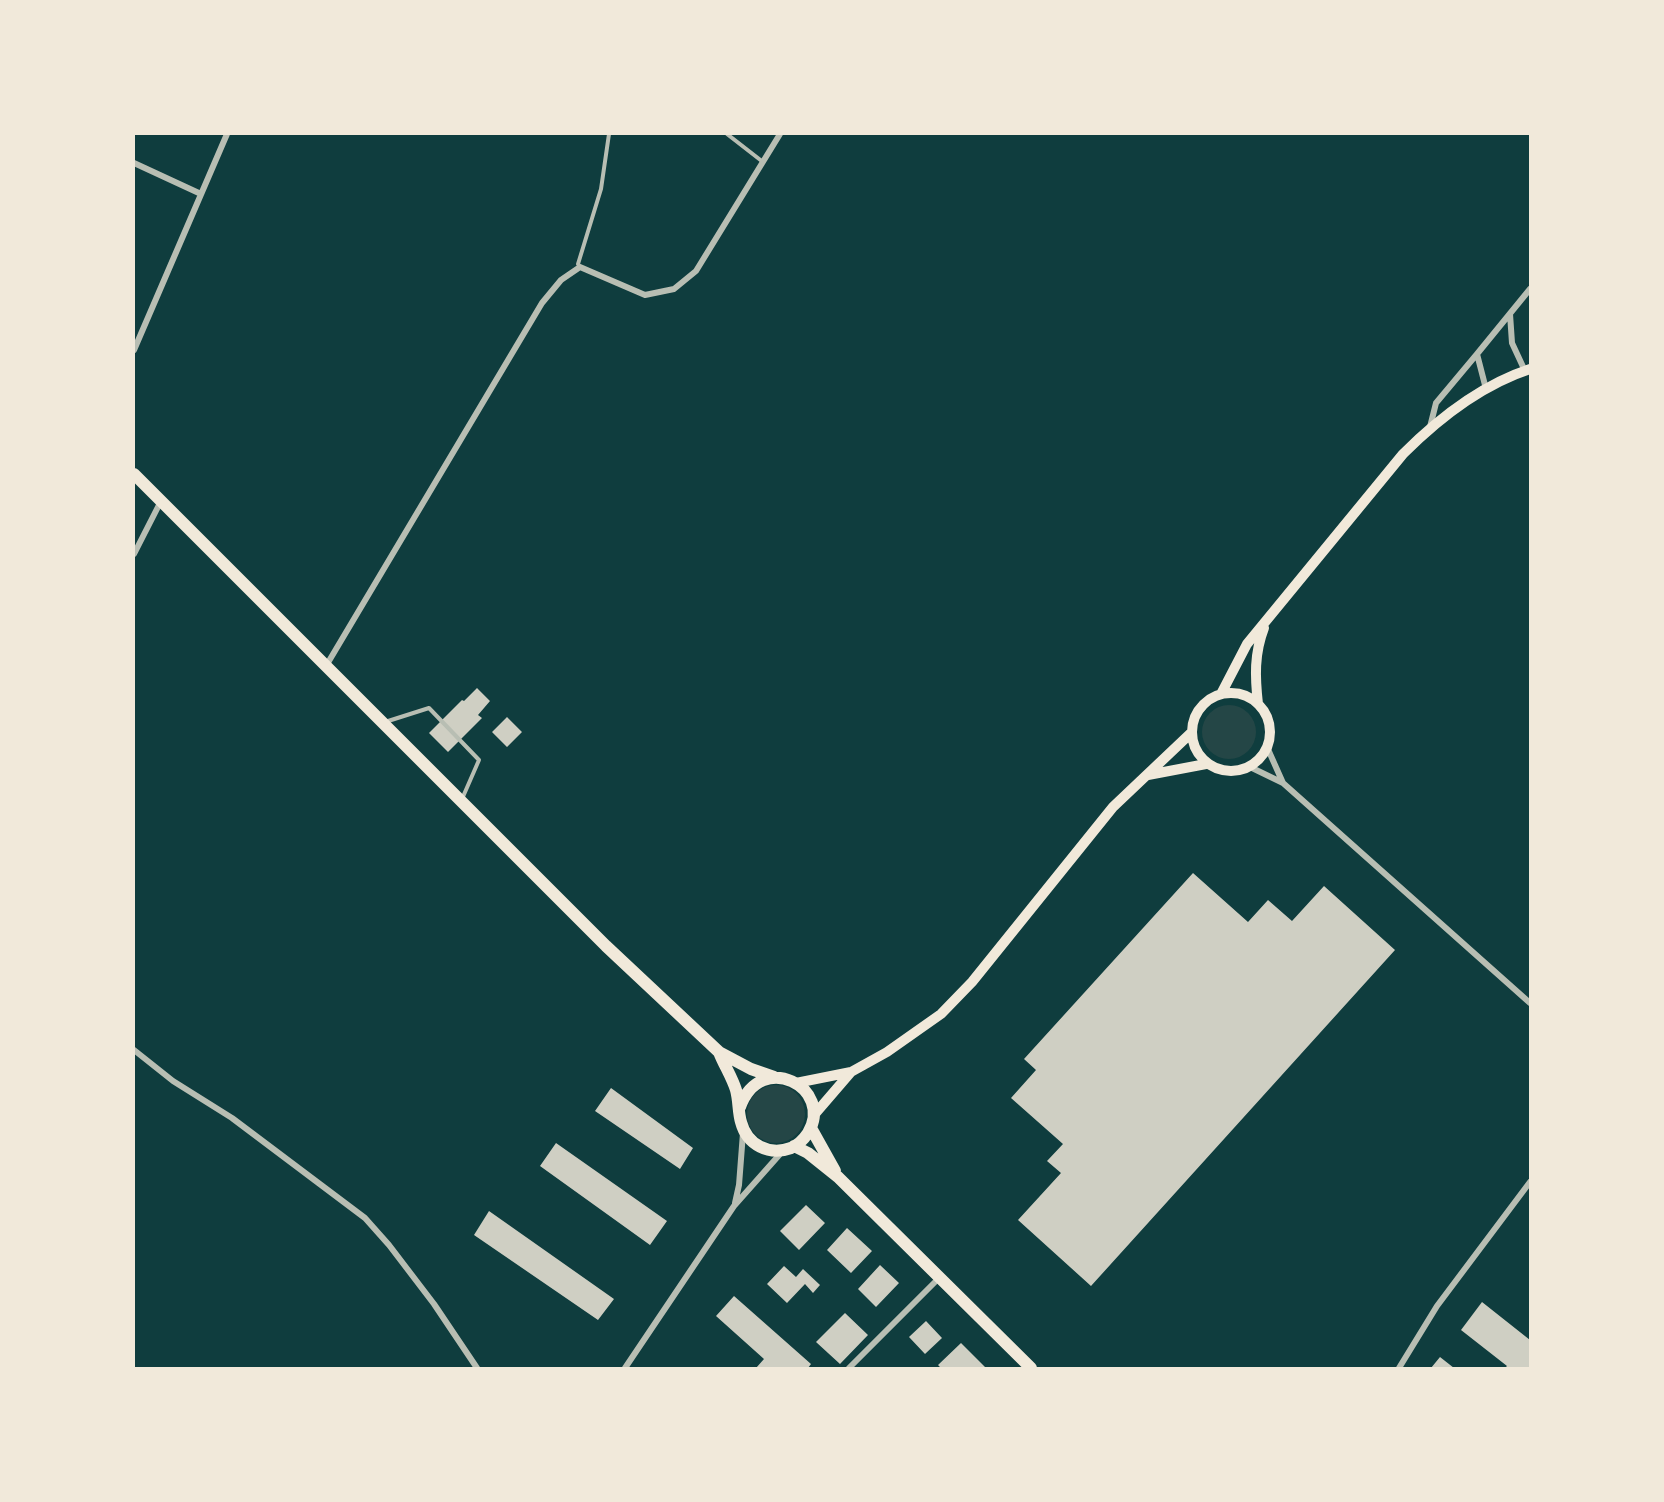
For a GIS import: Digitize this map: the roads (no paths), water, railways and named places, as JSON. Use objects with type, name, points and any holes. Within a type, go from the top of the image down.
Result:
[{"type":"main road","points":[[1221,694],[1247,644],[1403,454],[1430,427],[1456,406],[1528,370]]},
{"type":"main road","points":[[134,474],[606,946],[718,1052],[751,1070],[786,1078],[806,1091],[812,1103],[812,1122],[838,1177]]},
{"type":"main road","points":[[1258,704],[1255,664],[1257,644],[1268,617]]},
{"type":"main road","points":[[1234,693],[1247,696],[1258,704],[1265,713],[1270,736],[1268,747],[1257,762],[1250,767],[1231,772],[1206,764],[1198,755],[1191,733],[1192,723],[1203,704],[1221,694],[1234,693]]},
{"type":"main road","points":[[796,1083],[851,1072],[887,1052],[941,1014],[972,982],[1113,807],[1191,733]]},
{"type":"main road","points":[[1147,775],[1206,764]]},
{"type":"main road","points":[[718,1052],[736,1089],[740,1119],[749,1138],[764,1149],[789,1148],[808,1153],[838,1177],[1031,1368]]},
{"type":"main road","points":[[789,1148],[804,1138],[812,1122],[851,1072]]},
{"type":"main road","points":[[740,1107],[744,1096],[752,1086],[774,1077]]},
{"type":"street","points":[[134,350],[227,134]]},
{"type":"street","points":[[326,666],[542,303],[561,280],[580,267],[645,295],[674,288],[696,271],[780,134]]},
{"type":"street","points":[[134,163],[201,194]]},
{"type":"street","points":[[1430,427],[1436,404],[1530,289]]},
{"type":"street","points":[[1510,314],[1512,343],[1528,370]]},
{"type":"street","points":[[1477,354],[1486,390]]},
{"type":"street","points":[[134,554],[160,501]]},
{"type":"street","points":[[1268,747],[1283,783]]},
{"type":"street","points":[[1250,767],[1283,783],[1530,1004]]},
{"type":"street","points":[[134,1050],[173,1081],[232,1118],[365,1218],[389,1245],[434,1304],[477,1368]]},
{"type":"street","points":[[734,1206],[739,1185],[744,1131]]},
{"type":"street","points":[[625,1368],[734,1206],[789,1148]]},
{"type":"street","points":[[1399,1368],[1437,1306],[1530,1182]]},
{"type":"street","points":[[849,1368],[939,1278]]},
{"type":"lane","points":[[580,267],[578,264],[601,189],[609,134]]},
{"type":"lane","points":[[727,134],[763,162]]},
{"type":"lane","points":[[384,723],[429,708],[479,760],[461,800]]}]
